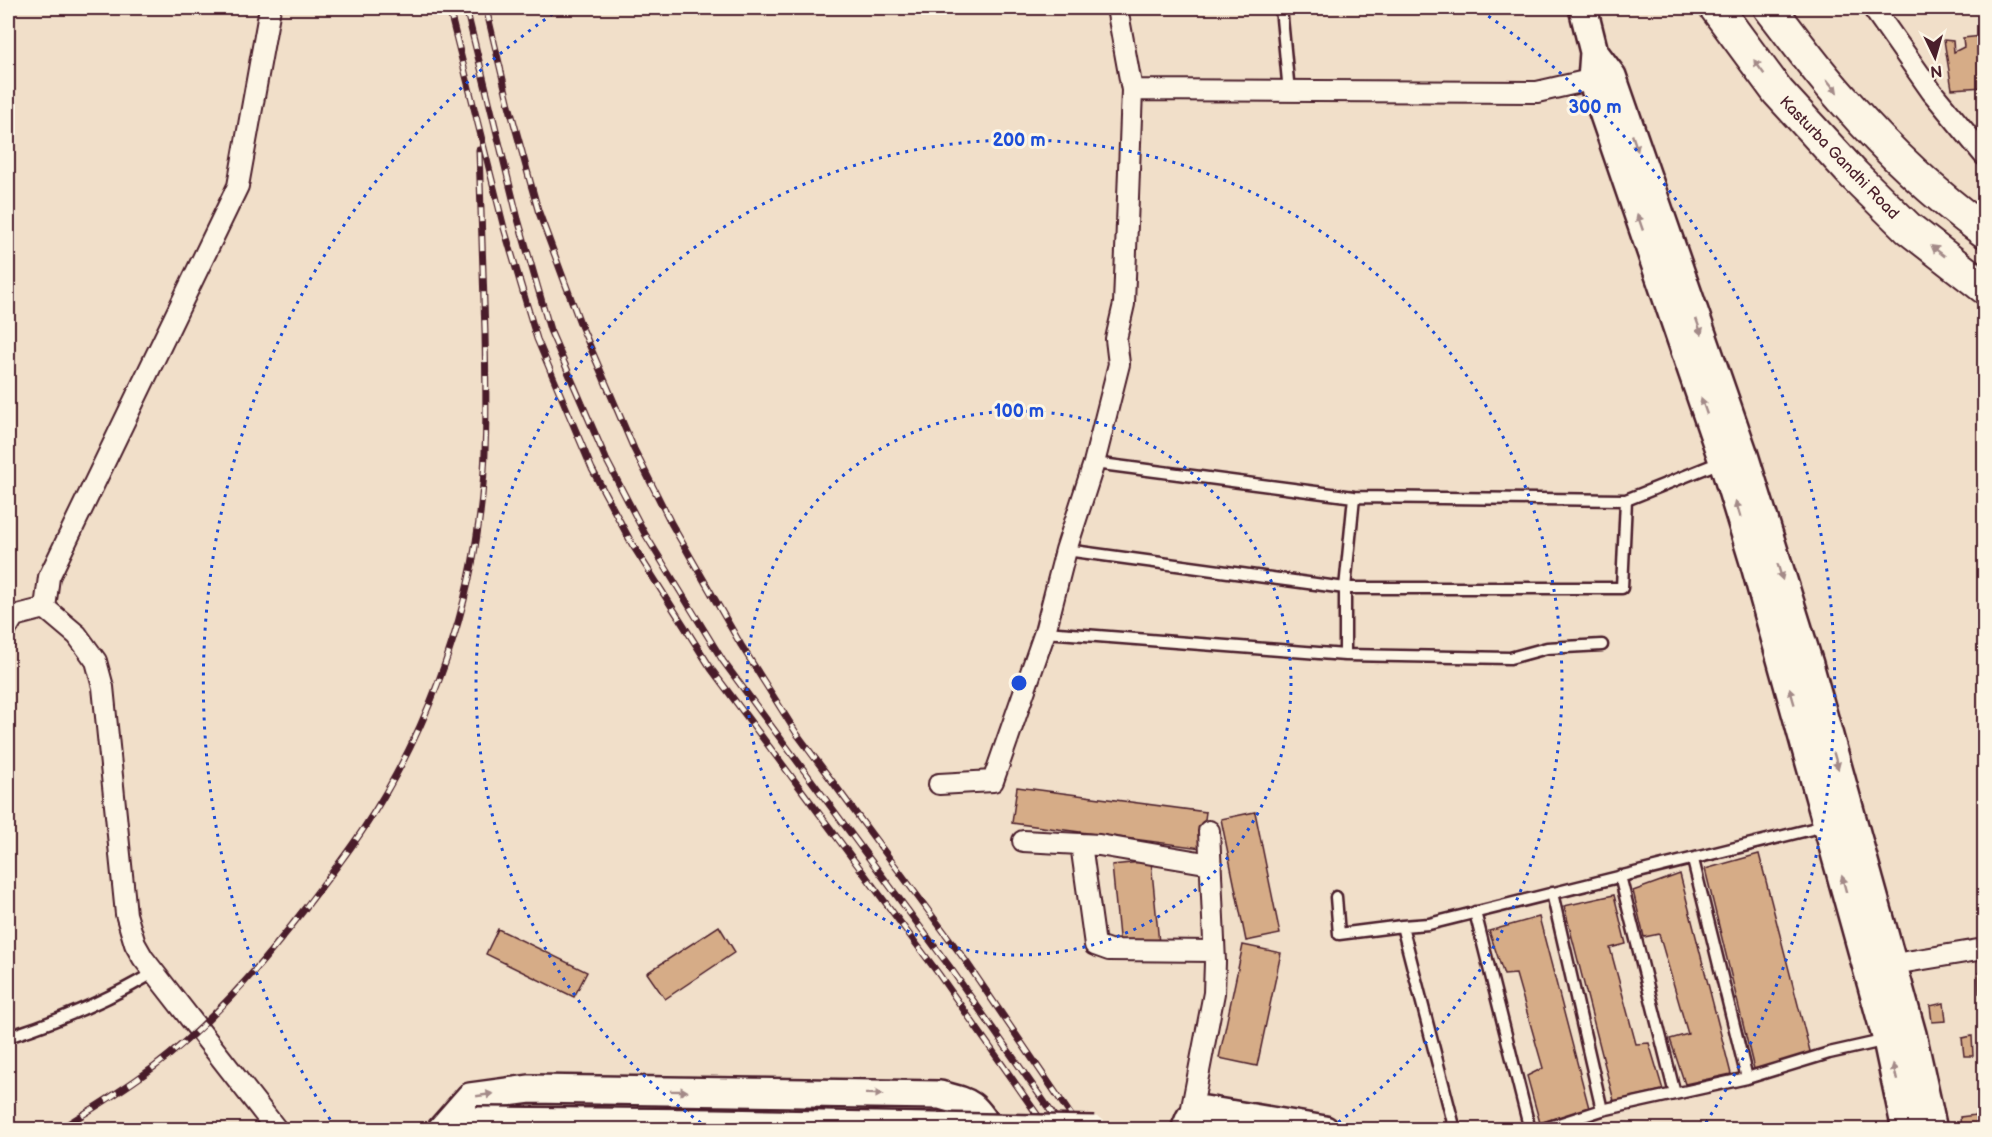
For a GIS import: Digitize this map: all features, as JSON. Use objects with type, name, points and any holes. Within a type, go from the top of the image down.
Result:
[{"type":"main road","points":[[1583,8],[1602,78],[1733,458],[1809,664],[1912,1034],[1933,1130]]},
{"type":"main road","name":"Kasturba Gandhi Road","points":[[1716,8],[1778,92],[1854,175],[1908,228],[1984,287]]},
{"type":"main road","points":[[1770,8],[1845,103],[1892,152],[1956,210],[1984,231]]},
{"type":"main road","points":[[1733,458],[1754,562],[1887,1040],[1906,1130]]},
{"type":"main road","points":[[441,1130],[470,1097],[530,1089],[940,1095],[969,1103],[981,1115],[985,1129]]},
{"type":"main road","points":[[1188,1124],[1204,1110],[1325,1130]]},
{"type":"main road","points":[[464,1125],[1094,1130]]},
{"type":"street","points":[[45,608],[49,577],[238,186],[270,8]]},
{"type":"street","points":[[939,784],[993,781],[1045,632],[1066,550],[1094,463],[1119,364],[1116,339],[1124,304],[1132,90],[1117,8]]},
{"type":"street","points":[[1873,8],[1932,92],[1984,155]]},
{"type":"street","points":[[1132,90],[1537,92],[1602,78]]},
{"type":"street","points":[[8,626],[14,616],[45,608]]},
{"type":"street","points":[[45,608],[77,635],[96,661],[103,687],[126,914],[135,944],[153,973],[278,1130]]},
{"type":"street","points":[[1188,1124],[1214,993],[1209,831]]},
{"type":"street","points":[[1023,841],[1100,845],[1211,864]]},
{"type":"street","points":[[1082,844],[1095,945],[1109,950],[1214,951]]},
{"type":"street","points":[[1893,964],[1984,949]]},
{"type":"lane","points":[[1281,8],[1289,92]]},
{"type":"lane","points":[[1094,463],[1354,497],[1626,500],[1733,458]]},
{"type":"lane","points":[[1345,656],[1344,588],[1354,497]]},
{"type":"lane","points":[[1066,550],[1344,588],[1622,588],[1626,500]]},
{"type":"lane","points":[[1045,632],[1345,656],[1510,658],[1547,648],[1602,645]]},
{"type":"lane","points":[[1336,897],[1339,934],[1429,924],[1828,825]]},
{"type":"lane","points":[[1693,860],[1747,1078]]},
{"type":"lane","points":[[1620,876],[1675,1094]]},
{"type":"lane","points":[[1552,893],[1602,1110]]},
{"type":"lane","points":[[1475,912],[1530,1130]]},
{"type":"lane","points":[[1402,926],[1455,1130]]},
{"type":"lane","points":[[8,1037],[94,1003],[153,973]]},
{"type":"lane","points":[[1540,1130],[1602,1110],[1747,1078],[1829,1053],[1887,1040]]},
{"type":"building","points":[[1982,36],[1984,87],[1952,89],[1944,40],[1953,41],[1954,52],[1964,47],[1963,38]]},
{"type":"building","points":[[1017,787],[1206,812],[1201,848],[1012,823]]},
{"type":"building","points":[[1255,812],[1280,934],[1246,941],[1221,819]]},
{"type":"building","points":[[1759,854],[1811,1055],[1754,1069],[1705,869]]},
{"type":"building","points":[[1151,861],[1159,943],[1120,947],[1112,865]]},
{"type":"building","points":[[1680,874],[1731,1074],[1685,1084],[1670,1039],[1688,1034],[1659,934],[1644,937],[1633,891]]},
{"type":"building","points":[[1614,895],[1626,944],[1610,948],[1636,1044],[1649,1043],[1663,1090],[1614,1101],[1564,906]]},
{"type":"building","points":[[1539,917],[1589,1108],[1540,1123],[1527,1076],[1543,1068],[1516,974],[1504,975],[1489,931]]},
{"type":"building","points":[[719,926],[735,952],[665,999],[647,973]]},
{"type":"building","points":[[498,929],[587,972],[574,997],[486,954]]},
{"type":"building","points":[[1243,945],[1281,953],[1257,1066],[1219,1058]]},
{"type":"building","points":[[1984,972],[1984,992],[1979,993],[1978,973]]},
{"type":"building","points":[[1944,1003],[1946,1021],[1932,1022],[1930,1006]]},
{"type":"building","points":[[1972,1036],[1973,1056],[1964,1056],[1962,1038]]},
{"type":"building","points":[[1984,1114],[1984,1130],[1961,1130],[1960,1117]]},
{"type":"railway","points":[[449,8],[504,228],[537,339],[592,469],[632,544],[712,670],[938,973],[1048,1130]]},
{"type":"railway","points":[[466,8],[518,219],[550,330],[606,459],[645,534],[723,661],[949,966],[1064,1130]]},
{"type":"railway","points":[[486,8],[509,105],[538,210],[580,323],[634,449],[671,523],[741,645],[797,734],[965,960],[1081,1130]]},
{"type":"railway","points":[[58,1130],[154,1067],[215,1014],[252,974],[357,839],[386,793],[423,719],[439,681],[464,602],[482,497],[486,379],[479,150]]}]
